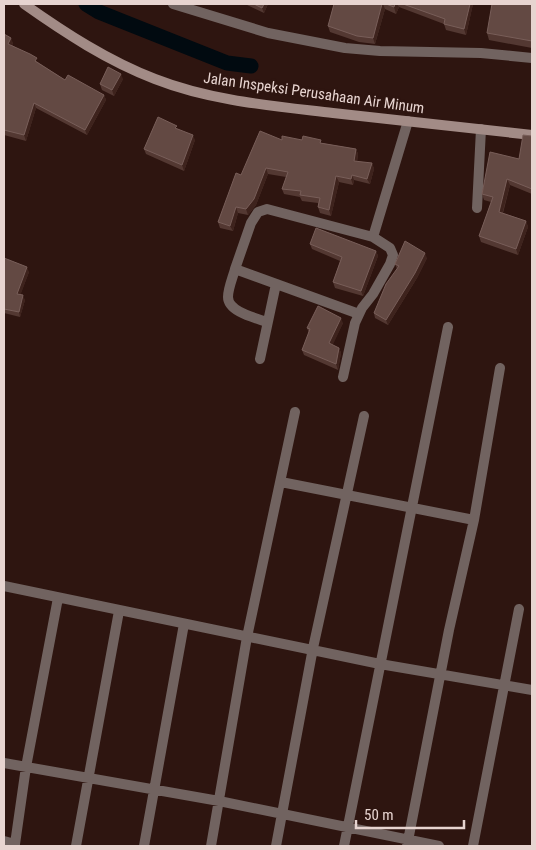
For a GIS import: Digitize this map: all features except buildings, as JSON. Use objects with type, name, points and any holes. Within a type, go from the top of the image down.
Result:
[{"type":"street","name":"Jalan Inspeksi Perusahaan Air Minum","points":[[24,4],[69,36],[115,61],[164,82],[198,93],[246,102],[532,135]]},
{"type":"street","points":[[173,4],[268,33],[346,48],[380,51],[481,53],[532,58]]},
{"type":"street","points":[[373,237],[408,121]]},
{"type":"street","points":[[477,208],[481,129]]},
{"type":"street","points":[[267,322],[244,314],[229,301],[228,296],[251,223],[261,211],[267,209],[373,237],[390,248],[393,255],[377,286],[359,314],[342,377]]},
{"type":"street","points":[[235,269],[359,314]]},
{"type":"street","points":[[260,359],[276,284]]},
{"type":"street","points":[[344,846],[448,327]]},
{"type":"street","points":[[408,843],[440,675],[474,520],[500,368]]},
{"type":"street","points":[[211,846],[247,636],[295,412]]},
{"type":"street","points":[[276,846],[314,648],[364,416]]},
{"type":"street","points":[[281,482],[412,506],[474,520]]},
{"type":"street","points":[[4,586],[119,611],[314,648],[380,664],[506,684],[532,690]]},
{"type":"street","points":[[4,841],[15,845],[26,767],[58,598]]},
{"type":"street","points":[[473,846],[506,684],[519,609]]},
{"type":"street","points":[[76,846],[119,611]]},
{"type":"street","points":[[144,846],[184,624]]},
{"type":"street","points":[[4,763],[282,813],[348,827],[408,843],[439,846]]},
{"type":"waterway","points":[[86,4],[99,12],[227,63],[251,66]]}]
